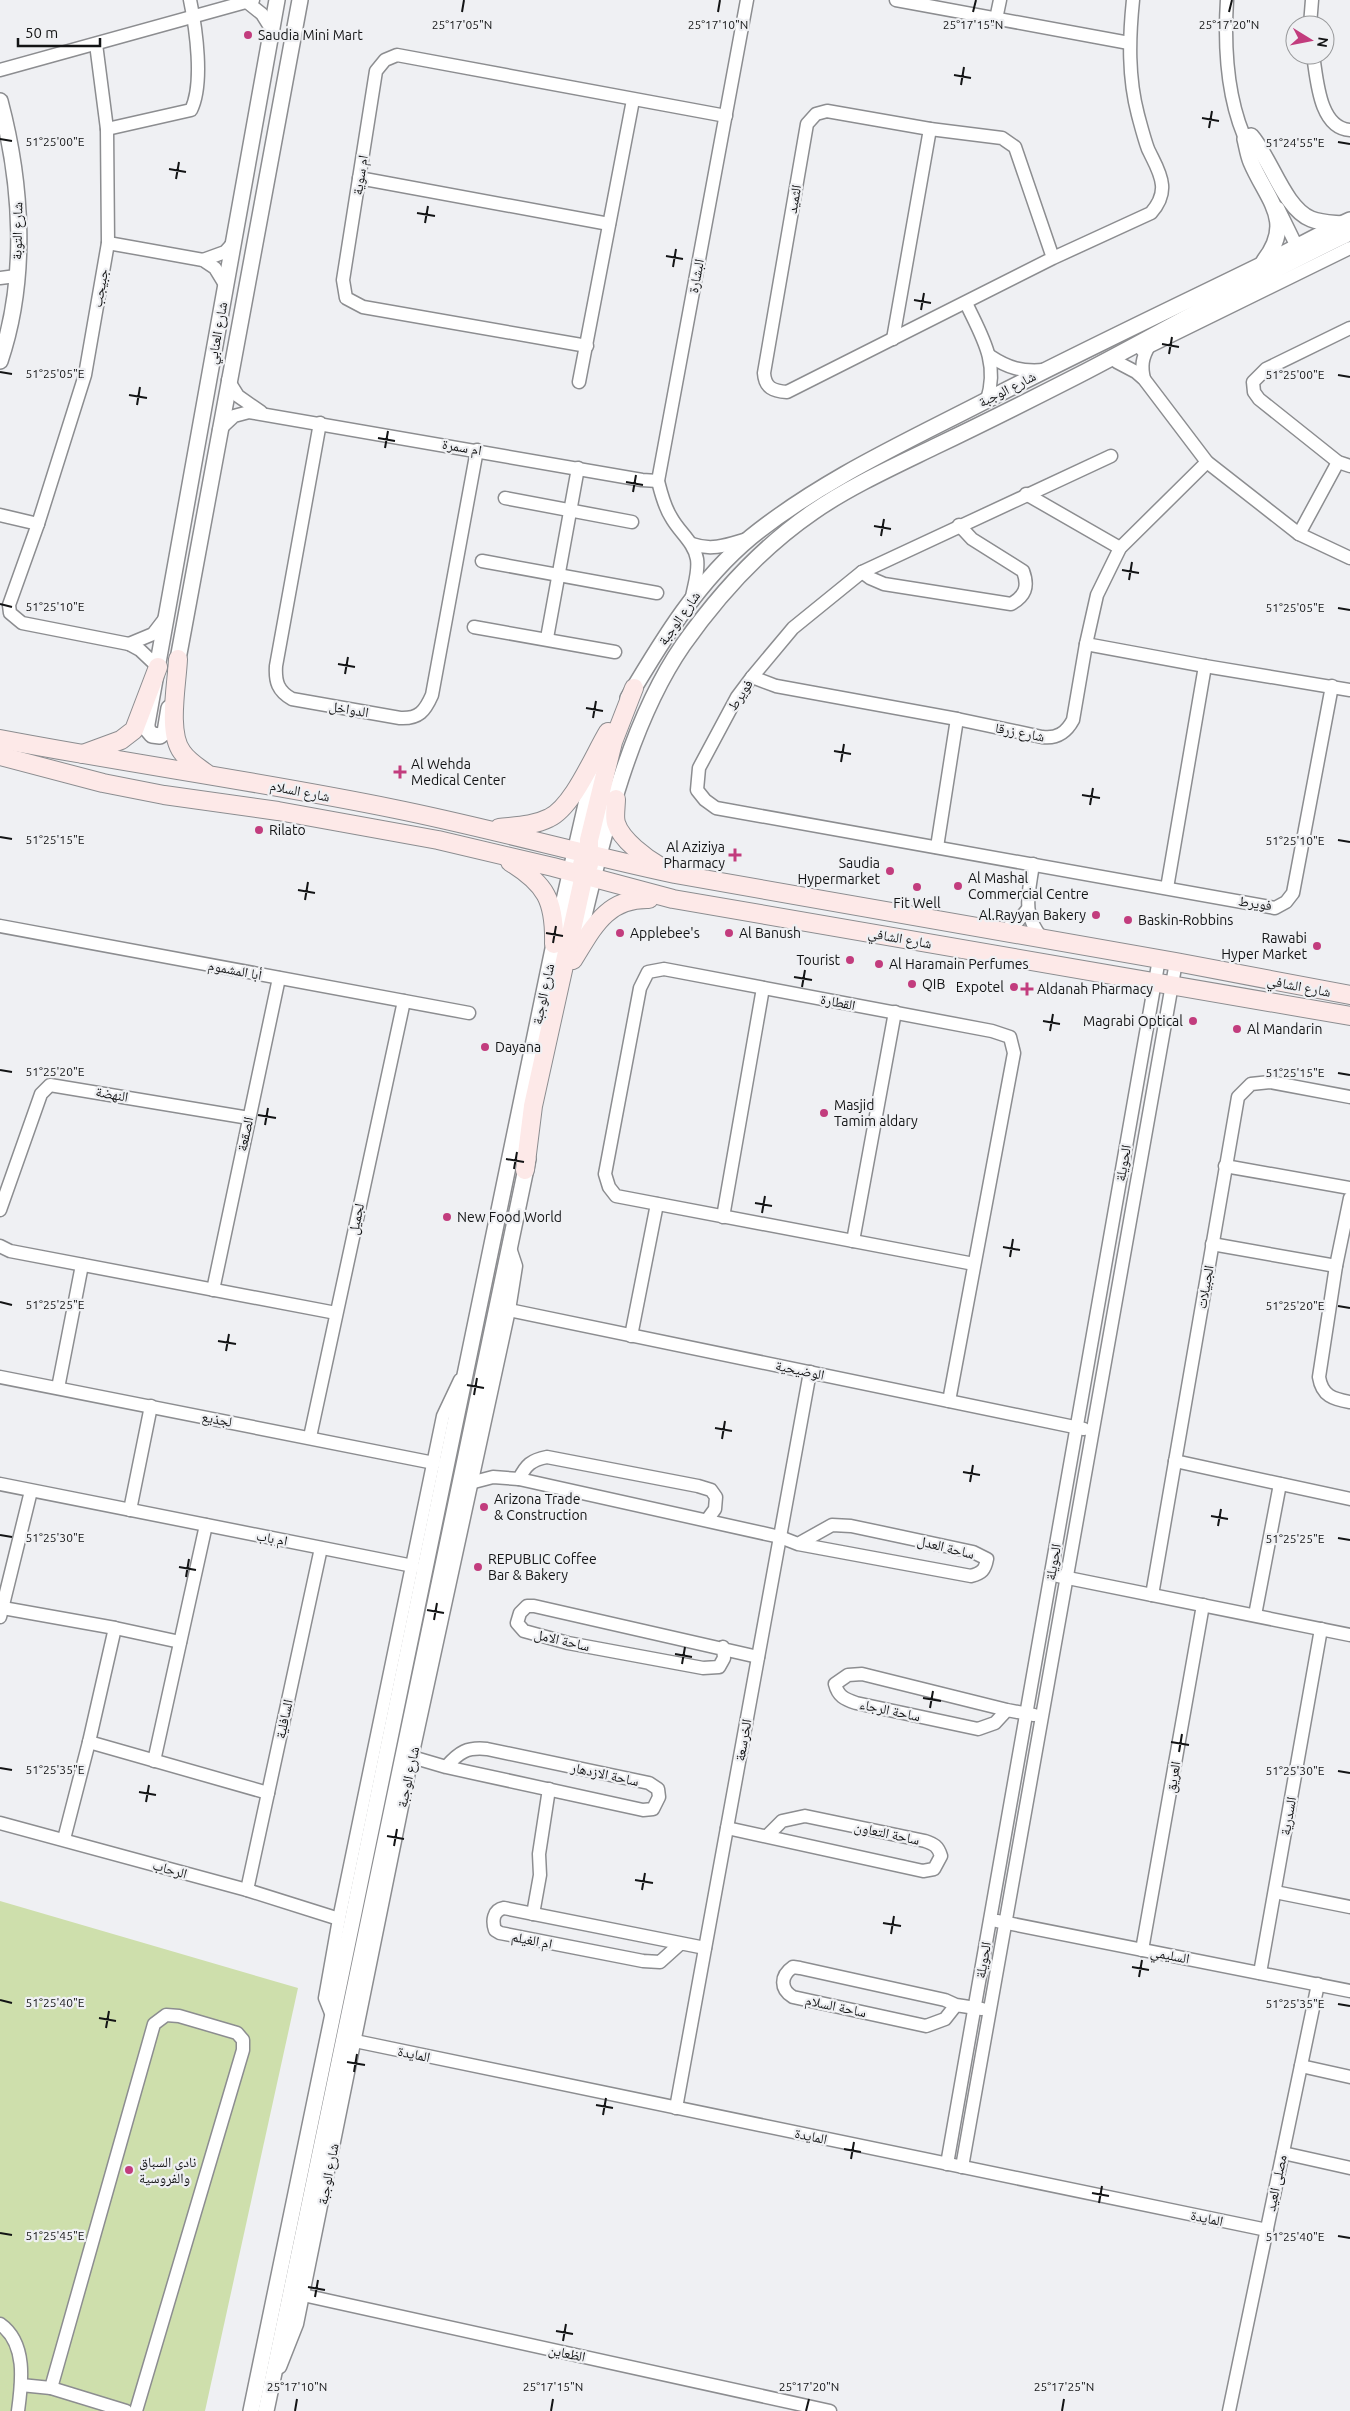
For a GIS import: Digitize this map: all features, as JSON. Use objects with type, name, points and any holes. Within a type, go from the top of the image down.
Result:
[{"type":"main road","points":[[178,659],[175,717],[176,740],[183,754],[206,773]]},
{"type":"main road","points":[[83,754],[121,740],[134,730],[158,667]]},
{"type":"main road","points":[[525,1170],[533,1106],[589,840],[613,742],[634,688]]},
{"type":"main road","points":[[489,829],[535,824],[551,817],[574,794],[608,732]]},
{"type":"main road","name":"شارع السلام","points":[[0,739],[206,773],[489,829],[585,864]]},
{"type":"main road","name":"شارع السلام","points":[[2,758],[141,791],[278,811],[438,840],[496,854],[585,864]]},
{"type":"main road","points":[[616,799],[616,824],[627,840],[649,861],[675,874]]},
{"type":"main road","points":[[438,840],[474,841],[685,884],[728,889],[765,890]]},
{"type":"main road","points":[[496,854],[526,872],[539,884],[548,898],[553,913],[554,944]]},
{"type":"main road","name":"شارع الشافي","points":[[585,864],[675,874],[1346,992]]},
{"type":"main road","name":"شارع الشافي","points":[[585,864],[673,899],[1350,1016]]},
{"type":"main road","points":[[573,960],[594,926],[610,909],[626,900],[673,899]]},
{"type":"street","points":[[107,129],[191,110],[194,104],[197,76],[194,17],[190,0]]},
{"type":"street","name":"شارع العنابي","points":[[277,0],[147,729],[155,737],[163,735],[165,732],[228,380],[300,0]]},
{"type":"street","name":"البشارة","points":[[692,597],[697,571],[697,558],[692,544],[679,530],[670,515],[658,481],[747,0]]},
{"type":"street","points":[[896,0],[1129,42]]},
{"type":"street","points":[[996,19],[1000,0]]},
{"type":"street","name":"الثميد","points":[[1053,258],[1015,147],[1002,138],[930,129],[827,111],[816,114],[807,124],[764,373],[765,382],[776,391],[787,392],[1053,258],[1151,213],[1158,206],[1162,188],[1161,178],[1148,147],[1138,114],[1131,77],[1129,42],[1133,0]]},
{"type":"street","points":[[1226,0],[1229,77],[1233,99],[1248,138],[1303,250]]},
{"type":"street","points":[[1311,15],[1312,0]]},
{"type":"street","points":[[0,70],[250,1],[262,14],[272,30]]},
{"type":"street","name":"جبيجب","points":[[96,44],[107,129],[108,243],[84,375],[38,524],[12,596],[10,613],[22,623],[129,644],[140,650],[158,667]]},
{"type":"street","name":"ام سوية","points":[[587,346],[363,307],[346,298],[343,280],[376,71],[385,60],[397,55],[726,116]]},
{"type":"street","points":[[1315,65],[1323,104],[1331,121],[1340,130],[1350,130]]},
{"type":"street","points":[[579,382],[633,100]]},
{"type":"street","name":"شارع التوبة","points":[[0,101],[13,156],[18,196],[19,236],[14,302],[0,361]]},
{"type":"street","points":[[892,338],[930,129]]},
{"type":"street","points":[[1248,138],[1261,147],[1297,210],[1311,219],[1347,226]]},
{"type":"street","points":[[1248,138],[1250,160],[1278,219],[1277,240],[1261,265]]},
{"type":"street","points":[[359,178],[609,224]]},
{"type":"street","name":"شارع الوجبة","points":[[997,417],[1347,226]]},
{"type":"street","points":[[203,260],[225,252],[234,242]]},
{"type":"street","points":[[108,243],[203,260],[215,268],[226,286]]},
{"type":"street","name":"شارع الوجبة","points":[[251,2411],[554,944],[585,864],[616,799],[634,739],[658,687],[682,647],[729,586],[765,550],[814,511],[896,466],[1117,362],[1350,248]]},
{"type":"street","name":"شارع الوجبة","points":[[266,2411],[525,1170],[542,1106],[573,960],[585,864],[590,787],[608,732],[668,631],[692,597],[715,571],[751,538],[792,507],[873,458],[1044,370],[1261,265],[1303,250]]},
{"type":"street","points":[[0,278],[16,276]]},
{"type":"street","points":[[966,303],[990,356],[992,386],[987,400]]},
{"type":"street","points":[[1299,534],[1344,464],[1260,399],[1254,392],[1253,382],[1266,369],[1350,328]]},
{"type":"street","points":[[1144,379],[1142,368],[1143,356],[1149,346]]},
{"type":"street","points":[[990,356],[1006,367],[1025,372],[1044,370]]},
{"type":"street","points":[[1117,362],[1136,372],[1144,379],[1207,462],[1299,534],[1350,558]]},
{"type":"street","name":"ام سمرة","points":[[228,380],[243,401],[266,414]]},
{"type":"street","name":"ام سمرة","points":[[219,430],[228,421],[241,413],[266,414],[642,480],[658,481]]},
{"type":"street","name":"الدواخل","points":[[320,423],[276,666],[277,686],[283,694],[292,699],[390,716],[410,719],[418,716],[432,695],[477,450]]},
{"type":"street","name":"فويرط","points":[[1111,456],[959,525],[862,572],[794,628],[737,697],[700,768],[697,790],[705,800],[716,808],[1275,908],[1286,902],[1294,893],[1332,686]]},
{"type":"street","name":"شارع زرقا","points":[[752,677],[776,686],[957,719],[1042,737],[1056,737],[1063,733],[1073,720],[1086,644],[1098,595],[1120,548],[1207,462]]},
{"type":"street","points":[[547,638],[578,468]]},
{"type":"street","points":[[1026,494],[1120,548]]},
{"type":"street","points":[[505,498],[632,522]]},
{"type":"street","points":[[0,516],[38,524]]},
{"type":"street","points":[[862,572],[884,584],[1011,604],[1020,599],[1026,590],[1026,580],[1023,571],[972,539],[959,525]]},
{"type":"street","points":[[692,544],[704,548],[717,548],[751,538]]},
{"type":"street","points":[[482,561],[657,593]]},
{"type":"street","points":[[129,644],[153,634],[166,617]]},
{"type":"street","points":[[474,627],[547,638],[615,652]]},
{"type":"street","points":[[1086,644],[1350,690]]},
{"type":"street","points":[[1167,888],[1205,666]]},
{"type":"street","points":[[937,847],[957,719]]},
{"type":"street","points":[[1033,864],[1027,910],[1032,924],[1042,938]]},
{"type":"street","points":[[1002,931],[1018,921],[1027,910]]},
{"type":"street","name":"أبا المشموم","points":[[0,926],[469,1013]]},
{"type":"street","name":"الحويلة","points":[[947,2164],[1118,1192],[1168,960]]},
{"type":"street","name":"القطارة","points":[[949,1401],[1014,1053],[1010,1037],[992,1030],[664,969],[648,972],[640,988],[605,1174],[609,1187],[616,1196],[974,1264]]},
{"type":"street","name":"الصقعة","points":[[213,1290],[279,978]]},
{"type":"street","name":"الحويلة","points":[[962,2166],[1134,1195],[1163,984]]},
{"type":"street","points":[[723,1217],[763,988]]},
{"type":"street","name":"لجميل","points":[[310,1437],[404,1001]]},
{"type":"street","points":[[854,1241],[895,1012]]},
{"type":"street","name":"الجبيلات","points":[[1152,1595],[1238,1098],[1251,1084],[1270,1082],[1350,1097]]},
{"type":"street","name":"النهضة","points":[[0,1210],[5,1180],[41,1094],[50,1085],[249,1118]]},
{"type":"street","points":[[1225,1166],[1350,1188]]},
{"type":"street","points":[[1118,1192],[1134,1195]]},
{"type":"street","points":[[1350,1198],[1336,1266],[1319,1377],[1320,1386],[1329,1396],[1334,1400],[1350,1402]]},
{"type":"street","points":[[631,1336],[657,1204]]},
{"type":"street","points":[[1212,1244],[1336,1266]]},
{"type":"street","points":[[0,1246],[10,1251],[336,1313]]},
{"type":"street","name":"شارع الوجبة","points":[[270,2392],[297,2324],[412,1757],[509,1310],[516,1266],[510,1248]]},
{"type":"street","points":[[58,1388],[82,1265]]},
{"type":"street","name":"الوضيحية","points":[[509,1310],[1091,1430]]},
{"type":"street","name":"شارع الوجبة","points":[[333,2018],[325,1998],[339,1919],[414,1566],[443,1416],[466,1368]]},
{"type":"street","name":"الخرسعة","points":[[676,2108],[810,1372]]},
{"type":"street","name":"لجذيع","points":[[0,1377],[434,1463]]},
{"type":"street","points":[[130,1510],[151,1406]]},
{"type":"street","points":[[520,1479],[526,1465],[536,1459],[547,1457],[698,1486],[711,1490],[716,1497],[715,1508],[707,1520]]},
{"type":"street","points":[[476,1458],[486,1470],[501,1477]]},
{"type":"street","points":[[1175,1461],[1350,1498]]},
{"type":"street","points":[[470,1483],[501,1477]]},
{"type":"street","name":"ساحة العدل","points":[[501,1477],[520,1479],[707,1520],[780,1537],[798,1544],[971,1576],[981,1573],[986,1566],[987,1559],[973,1552],[851,1526],[832,1525],[798,1544]]},
{"type":"street","name":"ام باب","points":[[0,1484],[414,1566]]},
{"type":"street","points":[[1255,1615],[1280,1484]]},
{"type":"street","points":[[31,1491],[1,1613],[115,1628],[180,1642]]},
{"type":"street","points":[[154,1761],[206,1525]]},
{"type":"street","name":"السافلية","points":[[248,1890],[320,1548]]},
{"type":"street","points":[[1051,1575],[1066,1576],[1350,1634]]},
{"type":"street","name":"العريق","points":[[1142,1950],[1203,1605]]},
{"type":"street","name":"ساحة الامل","points":[[723,1647],[724,1658],[719,1667],[702,1668],[568,1643],[524,1631],[517,1623],[520,1613],[527,1606],[534,1606],[723,1647],[758,1657]]},
{"type":"street","points":[[64,1839],[89,1742],[115,1628]]},
{"type":"street","name":"السدرية","points":[[1260,1973],[1321,1629]]},
{"type":"street","name":"ساحة الرجاء","points":[[1007,1710],[995,1723],[978,1729],[856,1703],[844,1698],[837,1692],[835,1684],[848,1675],[862,1674],[1007,1710],[1041,1716]]},
{"type":"street","points":[[89,1742],[268,1793]]},
{"type":"street","name":"ساحة الازدهار","points":[[412,1757],[446,1767],[644,1810],[652,1809],[660,1797],[658,1789],[649,1783],[488,1749],[472,1747],[455,1756],[446,1767]]},
{"type":"street","points":[[533,1914],[540,1875],[539,1854],[549,1789]]},
{"type":"street","name":"ساحة التعاون","points":[[727,1828],[768,1835],[923,1871],[934,1869],[941,1856],[939,1848],[935,1844],[925,1841],[805,1816],[782,1820],[768,1835]]},
{"type":"street","name":"الرحاب","points":[[0,1823],[248,1890],[339,1919]]},
{"type":"street","points":[[1275,1892],[1350,1907]]},
{"type":"street","name":"ام الغيلم","points":[[680,1944],[660,1962],[643,1961],[500,1934],[495,1930],[493,1918],[500,1908],[705,1948]]},
{"type":"street","name":"السليمي","points":[[990,1920],[1350,1991]]},
{"type":"street","name":"ساحة السلام","points":[[956,2005],[945,2018],[926,2026],[794,1996],[788,1993],[783,1986],[782,1978],[786,1972],[793,1968],[800,1968],[945,2000],[956,2005],[990,2009]]},
{"type":"street","name":"مصلى العيد","points":[[1229,2411],[1318,1984]]},
{"type":"street","points":[[51,2388],[154,2024],[166,2015],[179,2016],[237,2033],[243,2040],[243,2050],[136,2411]]},
{"type":"street","name":"المايدة","points":[[355,2042],[1267,2230]]},
{"type":"street","points":[[1301,2066],[1350,2076]]},
{"type":"street","points":[[1282,2153],[1350,2168]]},
{"type":"street","name":"الظعاين","points":[[303,2295],[830,2411]]},
{"type":"street","points":[[0,2324],[12,2335],[20,2355],[21,2385],[18,2411]]},
{"type":"street","points":[[21,2385],[51,2388],[126,2411]]},
{"type":"green space","name":"نادي السباق والفروسية","points":[[0,1901],[298,1988],[205,2411],[0,2411]]},
{"type":"place","name":"Saudia Mini Mart","points":[[248,35]]},
{"type":"place","name":"Al Wehda Medical Center","points":[[400,772]]},
{"type":"place","name":"Rilato","points":[[259,830]]},
{"type":"place","name":"Al Aziziya Pharmacy","points":[[735,855]]},
{"type":"place","name":"Saudia Hypermarket","points":[[890,871]]},
{"type":"place","name":"Al Mashal Commercial Centre","points":[[958,886]]},
{"type":"place","name":"Fit Well","points":[[917,887]]},
{"type":"place","name":"Al.Rayyan Bakery","points":[[1096,915]]},
{"type":"place","name":"Baskin-Robbins","points":[[1128,920]]},
{"type":"place","name":"Applebee's","points":[[620,933]]},
{"type":"place","name":"Al Banush","points":[[729,933]]},
{"type":"place","name":"Rawabi Hyper Market","points":[[1317,946]]},
{"type":"place","name":"Tourist","points":[[850,960]]},
{"type":"place","name":"Al Haramain Perfumes","points":[[879,964]]},
{"type":"place","name":"QIB","points":[[912,984]]},
{"type":"place","name":"Expotel","points":[[1014,987]]},
{"type":"place","name":"Aldanah Pharmacy","points":[[1027,989]]},
{"type":"place","name":"Magrabi Optical","points":[[1193,1021]]},
{"type":"place","name":"Al Mandarin","points":[[1237,1029]]},
{"type":"place","name":"Dayana","points":[[485,1047]]},
{"type":"place","name":"Masjid Tamim aldary","points":[[824,1113]]},
{"type":"place","name":"New Food World","points":[[447,1217]]},
{"type":"place","name":"Arizona Trade & Construction","points":[[484,1507]]},
{"type":"place","name":"REPUBLIC Coffee Bar & Bakery","points":[[478,1567]]},
{"type":"place","name":"نادي السباق والفروسية","points":[[129,2170]]}]
